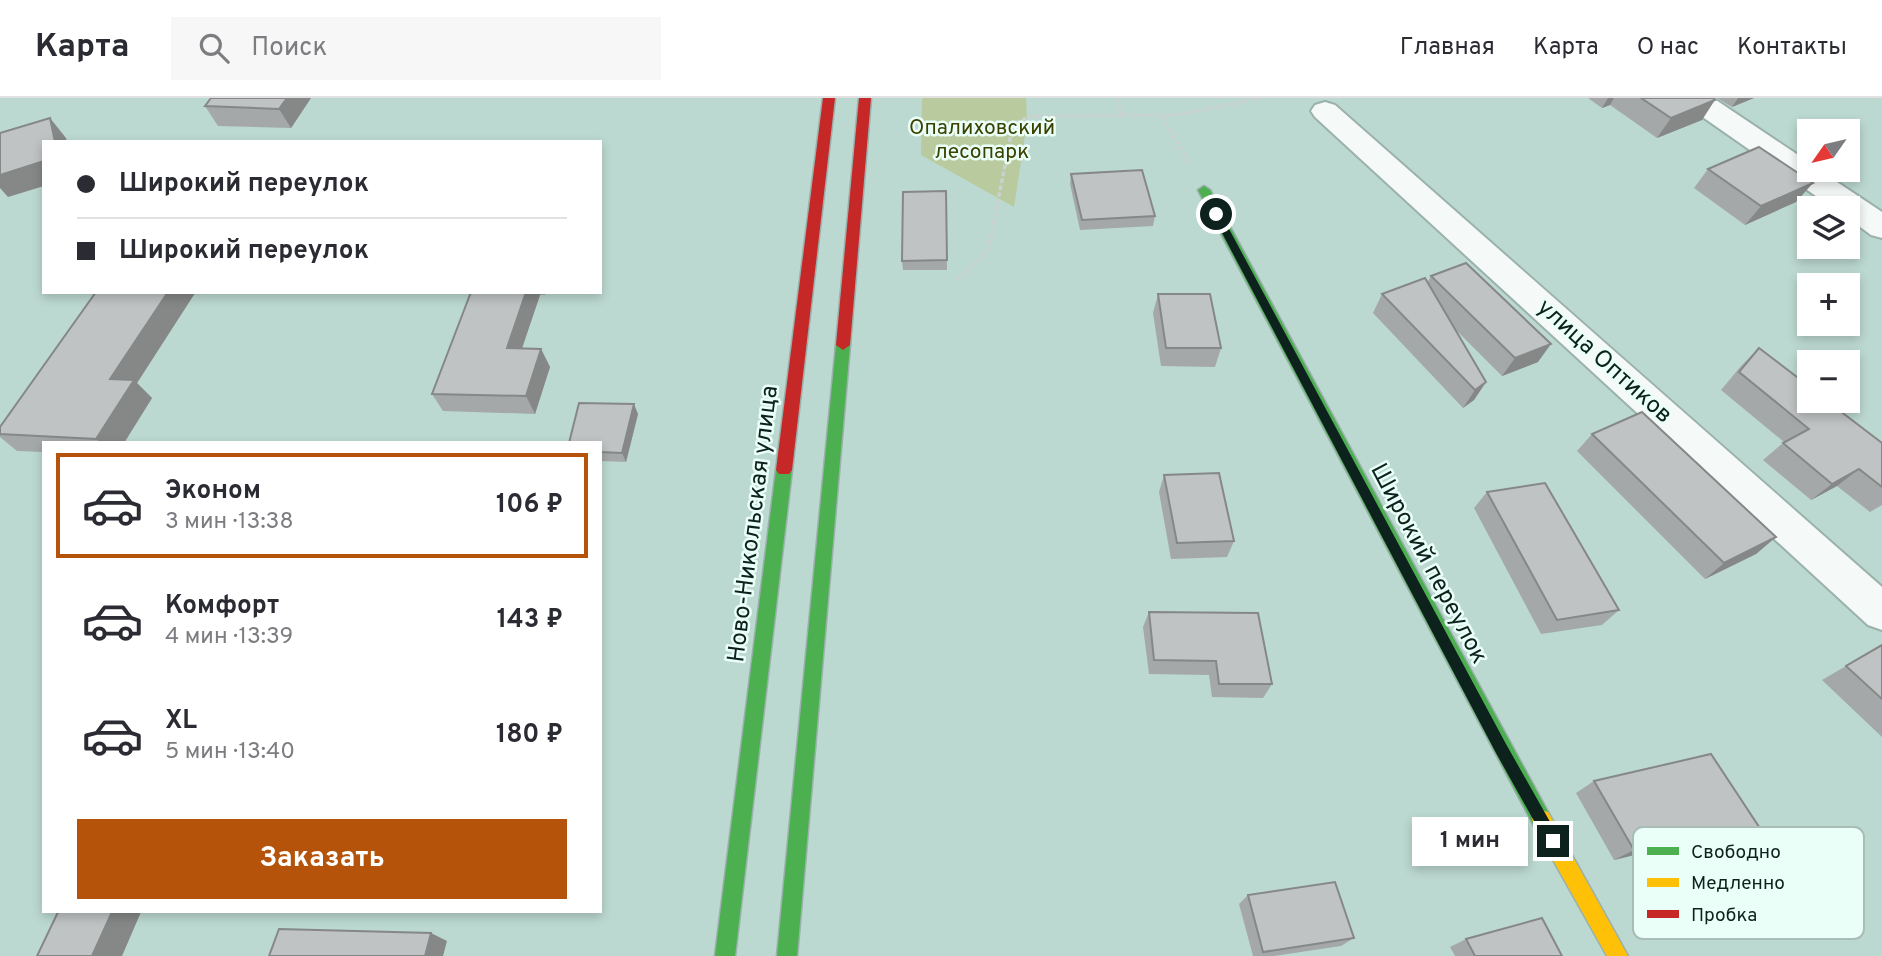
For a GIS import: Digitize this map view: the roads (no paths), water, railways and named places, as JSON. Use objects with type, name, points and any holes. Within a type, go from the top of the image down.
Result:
[{"type":"main road","name":"Ново-Никольская улица","points":[[725,956],[829,98]]},
{"type":"main road","points":[[788,956],[865,98]]},
{"type":"main road","name":"Широкий переулок","points":[[1203,190],[1501,748],[1618,956]]},
{"type":"street","points":[[1694,98],[1882,227]]},
{"type":"street","name":"улица Оптиков","points":[[1325,111],[1882,612]]},
{"type":"park label","name":"Опалиховский лесопарк","points":[[982,140]]}]
